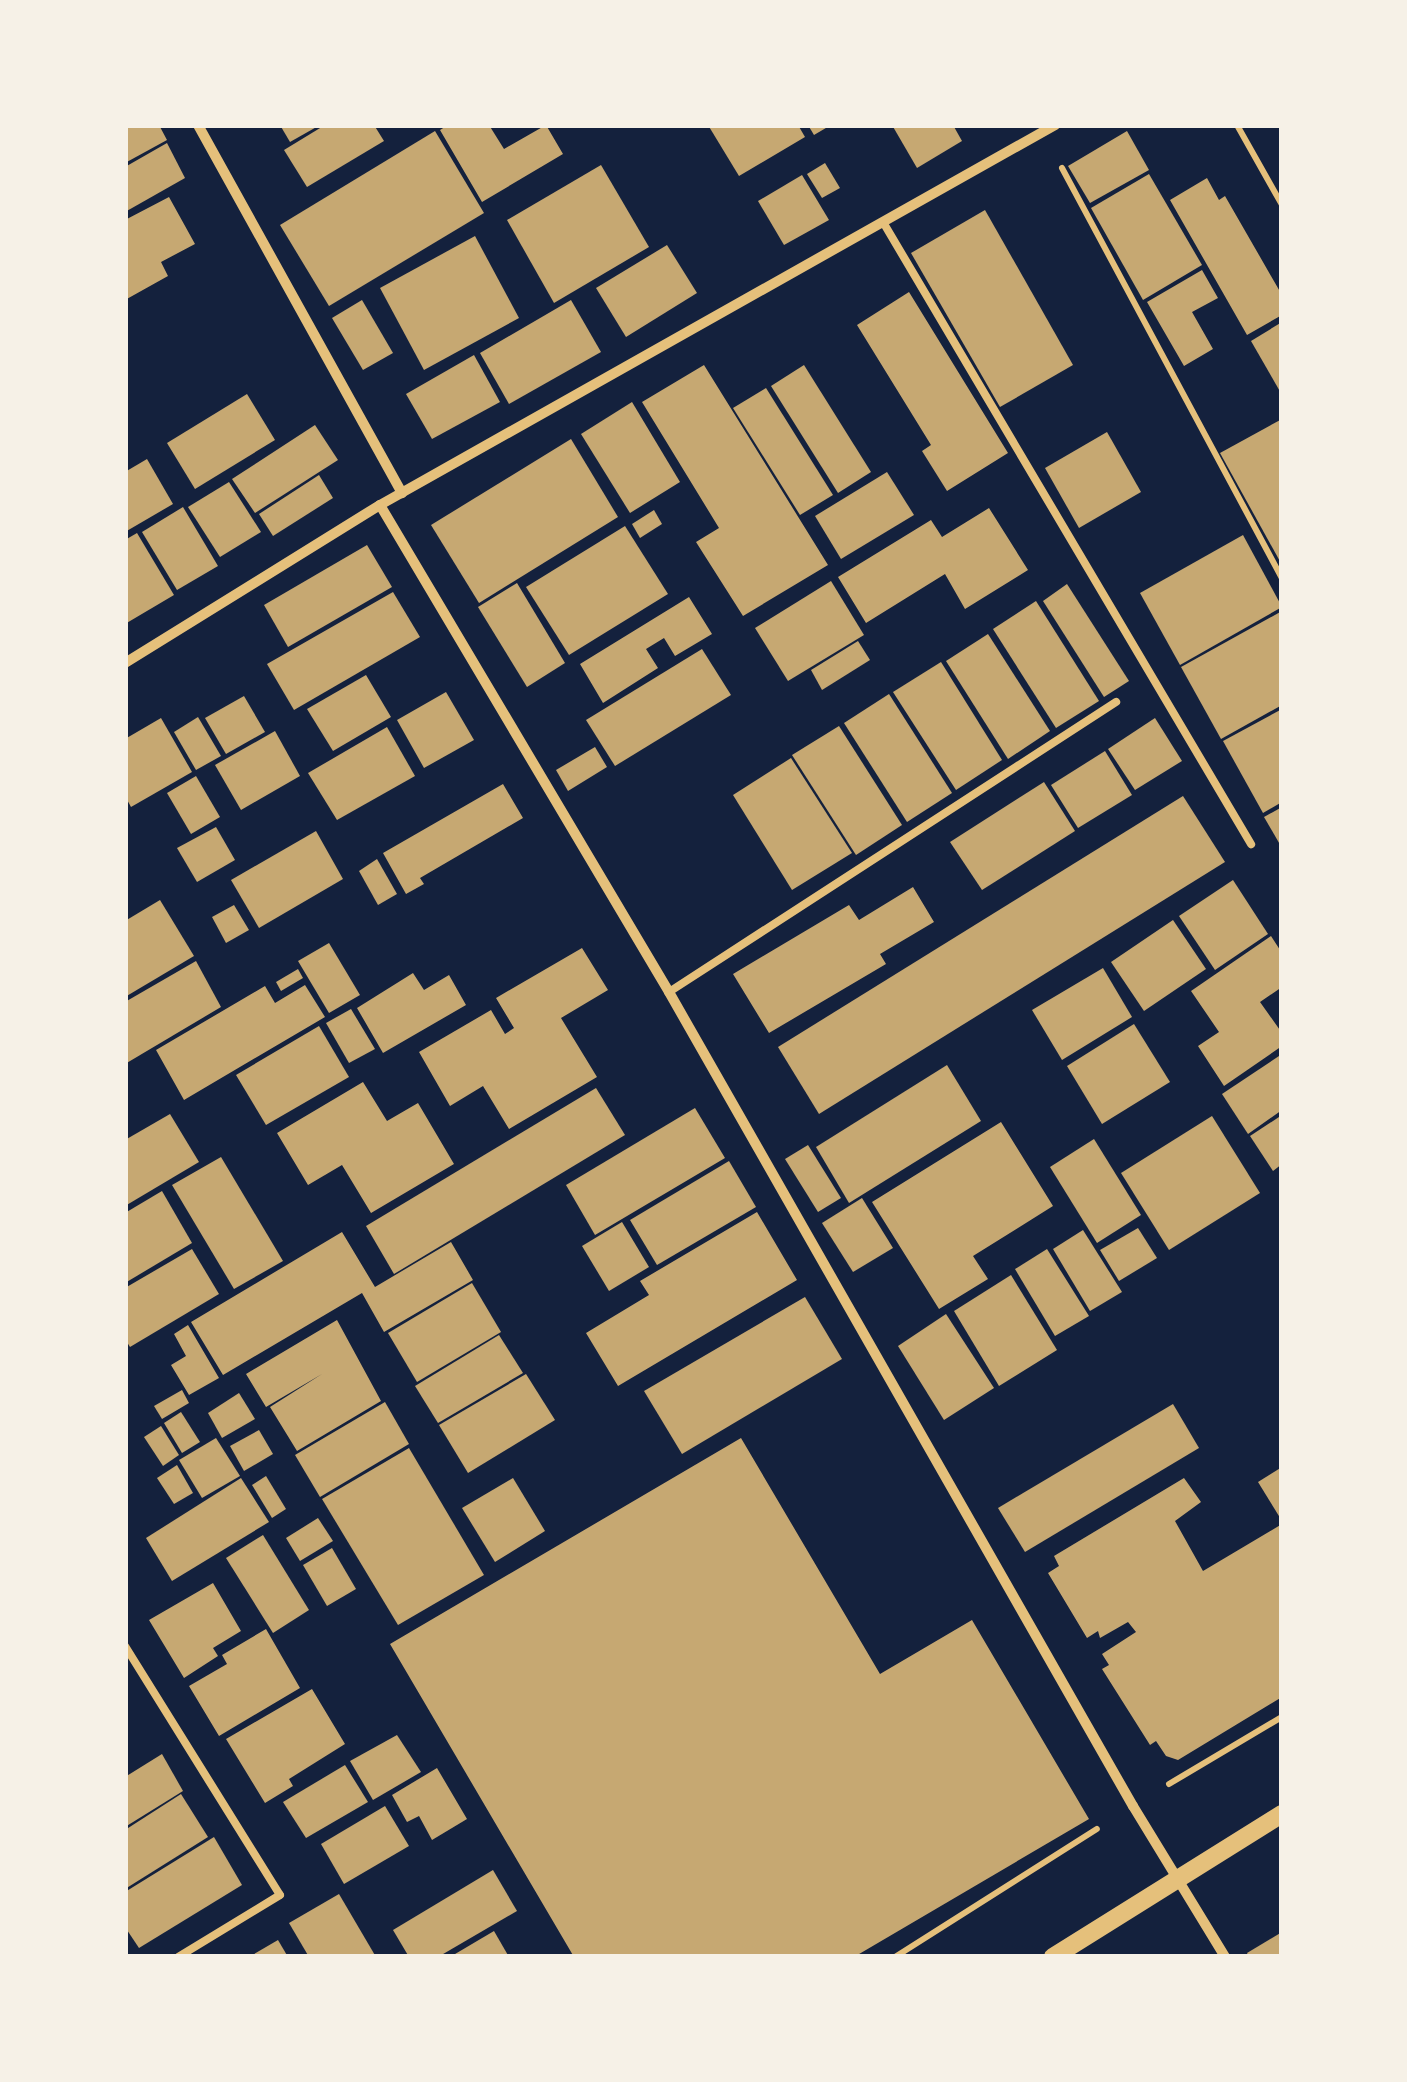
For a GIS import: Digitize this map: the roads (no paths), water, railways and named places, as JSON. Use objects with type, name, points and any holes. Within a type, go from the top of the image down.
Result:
[{"type":"street","points":[[198,125],[402,492]]},
{"type":"street","points":[[125,662],[402,492],[1054,125]]},
{"type":"street","points":[[380,505],[670,992],[1134,1806],[1225,1957]]},
{"type":"street","points":[[1053,1957],[1282,1814]]},
{"type":"lane","points":[[883,222],[1251,844]]},
{"type":"lane","points":[[670,992],[1116,702]]},
{"type":"lane","points":[[125,1646],[280,1894],[178,1957]]}]
